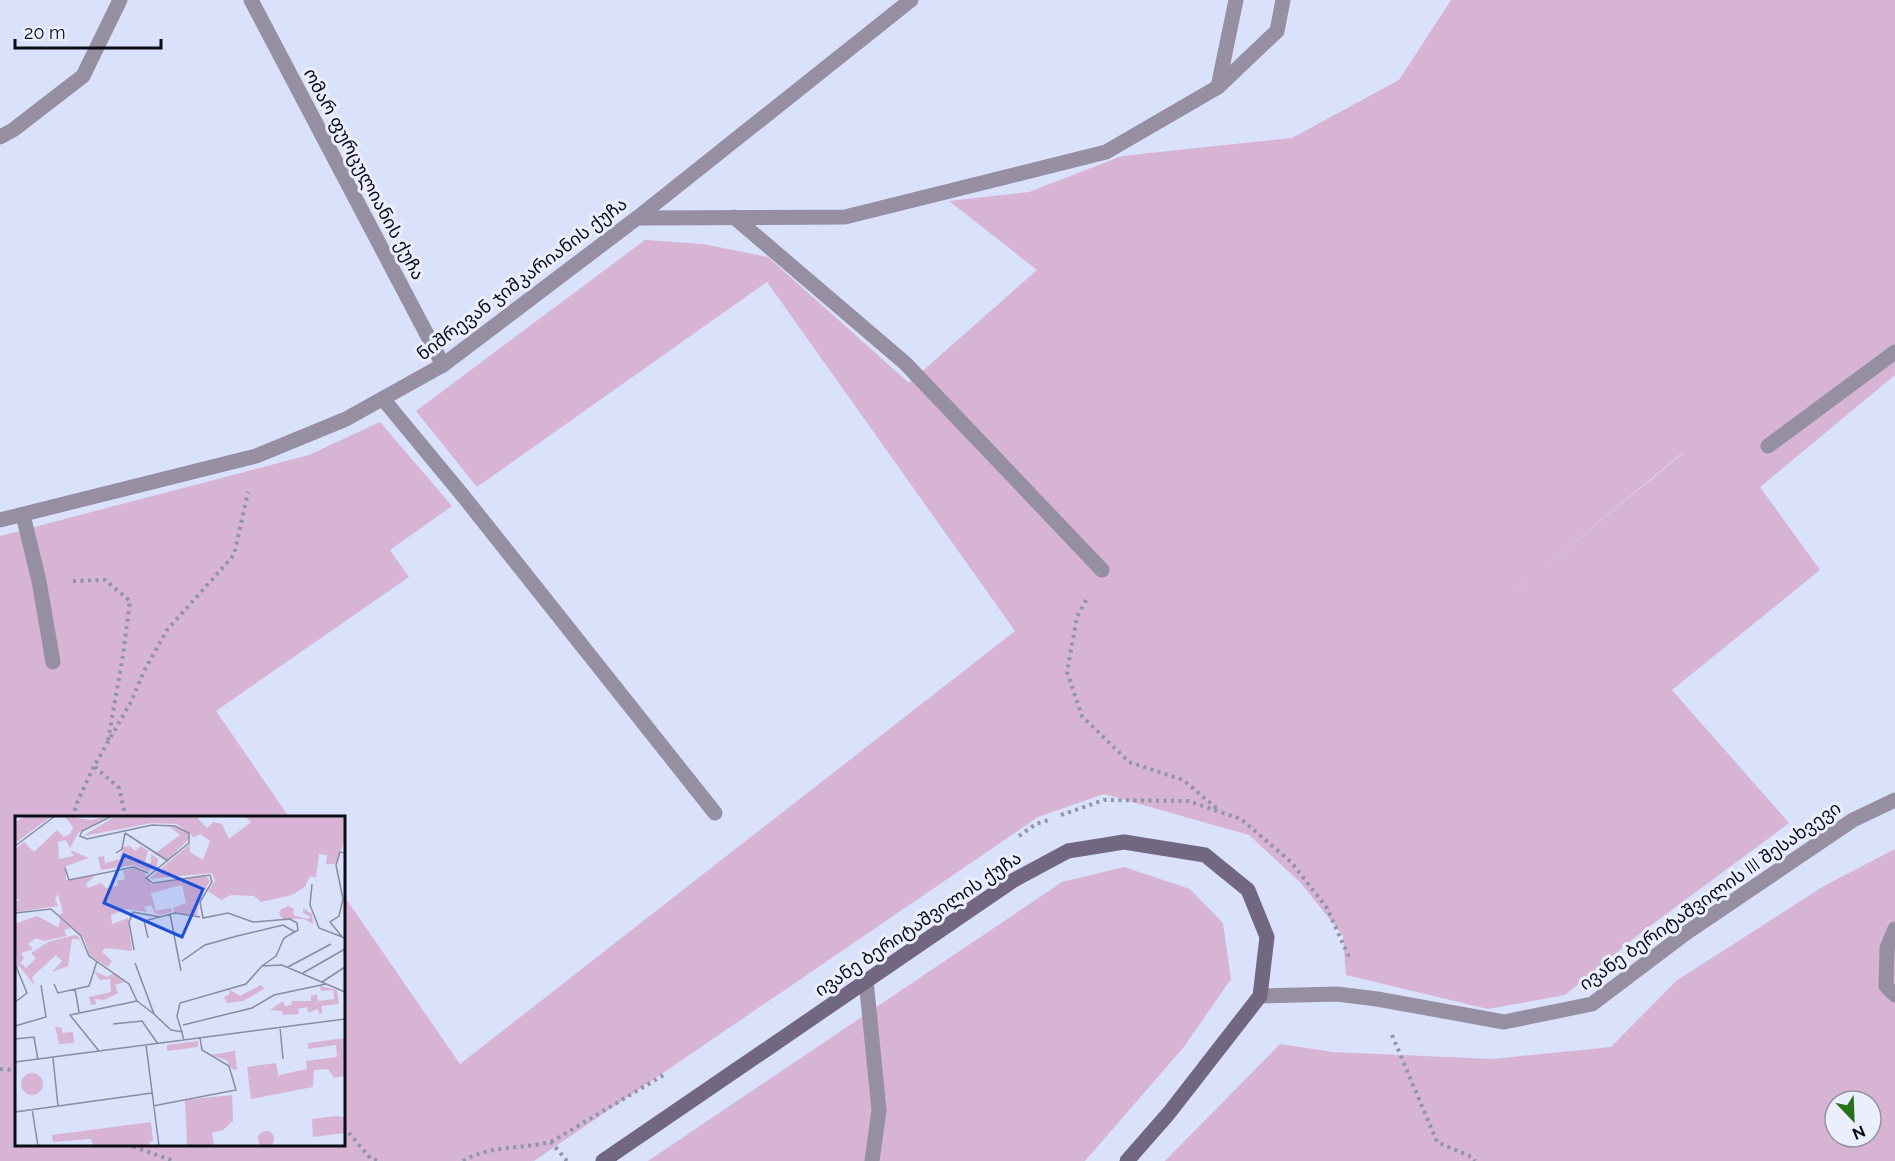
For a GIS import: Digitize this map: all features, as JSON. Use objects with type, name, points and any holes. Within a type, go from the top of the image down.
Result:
[{"type":"main road","name":"ივანე ბერიტაშვილის ქუჩა","points":[[603,1161],[1014,880],[1068,851],[1124,842],[1205,855],[1248,890],[1267,937],[1260,996]]},
{"type":"main road","points":[[1127,1161],[1169,1113],[1260,996]]},
{"type":"street","points":[[0,137],[13,130],[83,76],[120,0]]},
{"type":"street","name":"ომარ ფურცულიანის ქუჩა","points":[[251,0],[443,366]]},
{"type":"street","name":"ნიშრევან ჯიშკარიანის ქუჩა","points":[[0,520],[256,456],[346,419],[443,366],[637,218],[911,0]]},
{"type":"street","points":[[1218,87],[1236,0]]},
{"type":"street","points":[[637,218],[845,217],[1106,152],[1218,87],[1277,31],[1283,0]]},
{"type":"street","points":[[734,217],[905,363],[1102,570]]},
{"type":"street","points":[[1768,446],[1895,352]]},
{"type":"street","points":[[383,399],[472,507],[715,813]]},
{"type":"street","points":[[23,514],[39,581],[53,662]]},
{"type":"street","name":"ივანე ბერიტაშვილის III შესახვევი","points":[[1260,996],[1337,994],[1504,1022],[1592,1004],[1686,933],[1843,826],[1895,800]]},
{"type":"street","points":[[1895,929],[1887,948],[1886,986],[1895,995]]},
{"type":"street","points":[[866,980],[879,1110],[872,1161]]},
{"type":"path","points":[[73,816],[76,805],[94,766],[167,630],[234,555],[256,456]]},
{"type":"path","points":[[1102,570],[1077,617],[1067,672],[1082,716],[1129,762],[1182,780],[1223,813]]},
{"type":"path","points":[[39,581],[105,580],[130,601],[107,744]]},
{"type":"path","points":[[94,766],[119,788],[126,816]]},
{"type":"path","points":[[1377,999],[1437,1142],[1472,1157],[1475,1161]]},
{"type":"path","points":[[0,1069],[15,1070]]},
{"type":"path","points":[[345,1128],[371,1159],[381,1161]]},
{"type":"path","points":[[462,1161],[470,1156],[499,1148],[531,1147],[551,1142],[567,1161]]},
{"type":"path","points":[[132,1146],[174,1161]]},
{"type":"shaded area","points":[[1451,0],[1895,0],[1895,375],[1760,487],[1820,570],[1672,690],[1789,823],[1638,935],[1565,995],[1488,1009],[1346,975],[1343,936],[1301,883],[1249,835],[1104,794],[1038,817],[534,1161],[0,1161],[0,536],[309,455],[380,422],[452,506],[390,550],[409,577],[216,711],[288,816],[15,816],[15,1146],[345,1146],[345,897],[460,1064],[1015,631],[767,282],[477,487],[416,411],[645,240],[703,244],[768,257],[909,383],[1037,270],[949,201],[1029,192],[1122,156],[1292,138],[1399,80]],"holes":[[[1682,453],[1682,454],[1510,595]]]},
{"type":"shaded area","points":[[1895,849],[1895,1161],[1165,1161],[1280,1044],[1333,1052],[1492,1059],[1611,1047],[1676,981],[1824,886]]},
{"type":"shaded area","points":[[1124,867],[1190,889],[1223,923],[1231,979],[1183,1048],[1085,1161],[648,1161],[1062,882]]}]
